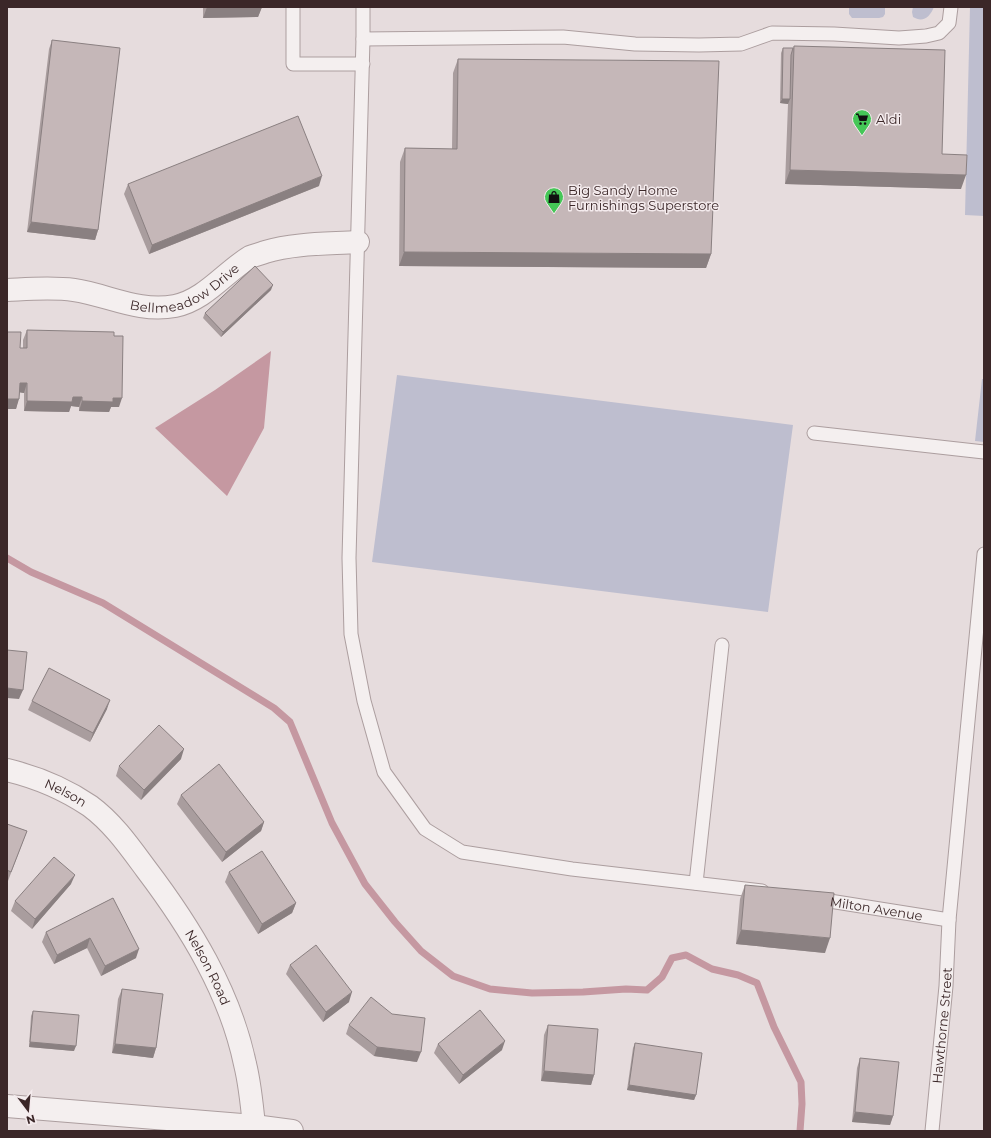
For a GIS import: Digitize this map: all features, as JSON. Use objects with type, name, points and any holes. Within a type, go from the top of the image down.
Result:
[{"type":"street","name":"Bellmeadow Drive","points":[[7,290],[37,288],[74,290],[110,298],[133,306],[156,309],[176,306],[193,299],[214,286],[235,267],[252,256],[274,249],[304,245],[358,242]]},
{"type":"street","name":"Nelson","points":[[7,770],[22,774],[60,789],[89,806],[116,828]]},
{"type":"street","name":"Nelson Road","points":[[116,828],[157,883],[194,939],[225,1000],[245,1063],[251,1096],[254,1126]]},
{"type":"street","points":[[7,1106],[254,1126],[292,1131]]},
{"type":"lane","points":[[293,7],[293,64],[363,64]]},
{"type":"lane","points":[[363,7],[363,64],[349,558],[351,634],[364,701],[384,772],[425,829],[462,852],[572,869],[777,893]]},
{"type":"lane","points":[[363,39],[563,37],[635,44],[699,46],[741,44],[772,33],[834,34],[898,38],[926,36],[939,33],[949,23],[951,7]]},
{"type":"lane","points":[[814,433],[984,452]]},
{"type":"lane","name":"Hawthorne Street","points":[[932,1131],[946,986],[949,920],[984,554]]},
{"type":"lane","points":[[696,883],[722,645]]},
{"type":"lane","name":"Milton Avenue","points":[[807,898],[949,920]]},
{"type":"shaded area","points":[[849,7],[885,7],[885,14],[883,17],[879,18],[852,18],[849,14]]},
{"type":"shaded area","points":[[913,7],[934,7],[926,18],[917,19],[913,17]]},
{"type":"shaded area","points":[[970,7],[984,7],[984,216],[965,215]]},
{"type":"shaded area","points":[[271,351],[264,428],[227,496],[155,428],[215,390]]},
{"type":"shaded area","points":[[397,375],[793,425],[768,612],[372,562]]},
{"type":"shaded area","points":[[982,379],[984,379],[984,442],[975,441]]},
{"type":"building","points":[[52,40],[120,48],[98,230],[31,222]]},
{"type":"building","name":"Aldi","points":[[794,46],[945,50],[942,154],[967,155],[966,175],[790,170]]},
{"type":"building","points":[[783,48],[793,48],[791,55],[790,99],[782,99]]},
{"type":"building","name":"Big Sandy Home Furnishings Superstore","points":[[458,59],[719,61],[711,254],[404,252],[405,148],[457,149]]},
{"type":"building","points":[[298,116],[322,176],[152,245],[128,184]]},
{"type":"building","points":[[255,266],[273,285],[223,332],[205,313]]},
{"type":"building","points":[[27,330],[114,332],[114,336],[123,336],[122,398],[113,398],[113,402],[82,401],[82,397],[73,397],[72,402],[27,401],[27,383],[20,383],[19,399],[7,399],[7,332],[21,332],[20,348],[27,348]]},
{"type":"building","points":[[7,650],[27,652],[23,690],[7,688]]},
{"type":"building","points":[[49,668],[110,700],[93,733],[32,701]]},
{"type":"building","points":[[159,725],[184,749],[144,790],[119,766]]},
{"type":"building","points":[[219,764],[264,822],[226,852],[181,795]]},
{"type":"building","points":[[7,824],[27,831],[11,872],[7,870]]},
{"type":"building","points":[[262,851],[296,903],[262,924],[229,872]]},
{"type":"building","points":[[54,857],[75,875],[35,919],[15,901]]},
{"type":"building","points":[[745,885],[834,893],[830,938],[741,930]]},
{"type":"building","points":[[113,898],[139,949],[105,966],[90,938],[57,955],[46,932]]},
{"type":"building","points":[[316,945],[352,992],[326,1012],[290,965]]},
{"type":"building","points":[[122,989],[163,994],[156,1048],[115,1044]]},
{"type":"building","points":[[371,997],[392,1014],[425,1018],[421,1052],[377,1047],[349,1025]]},
{"type":"building","points":[[480,1010],[505,1041],[463,1075],[438,1044]]},
{"type":"building","points":[[33,1011],[79,1015],[76,1046],[30,1042]]},
{"type":"building","points":[[548,1025],[598,1029],[594,1075],[544,1071]]},
{"type":"building","points":[[635,1043],[702,1053],[696,1095],[629,1085]]},
{"type":"building","points":[[860,1058],[899,1062],[893,1116],[855,1112]]},
{"type":"waterway","points":[[7,558],[31,572],[103,603],[274,708],[290,722],[332,823],[365,884],[395,922],[421,951],[453,976],[490,989],[532,993],[626,989],[647,990],[662,977],[672,958],[686,955],[712,969],[738,975],[757,983],[774,1027],[801,1082],[802,1104],[800,1131]]},
{"type":"place","name":"Aldi","points":[[862,136]]},
{"type":"place","name":"Big Sandy Home Furnishings Superstore","points":[[554,214]]}]
